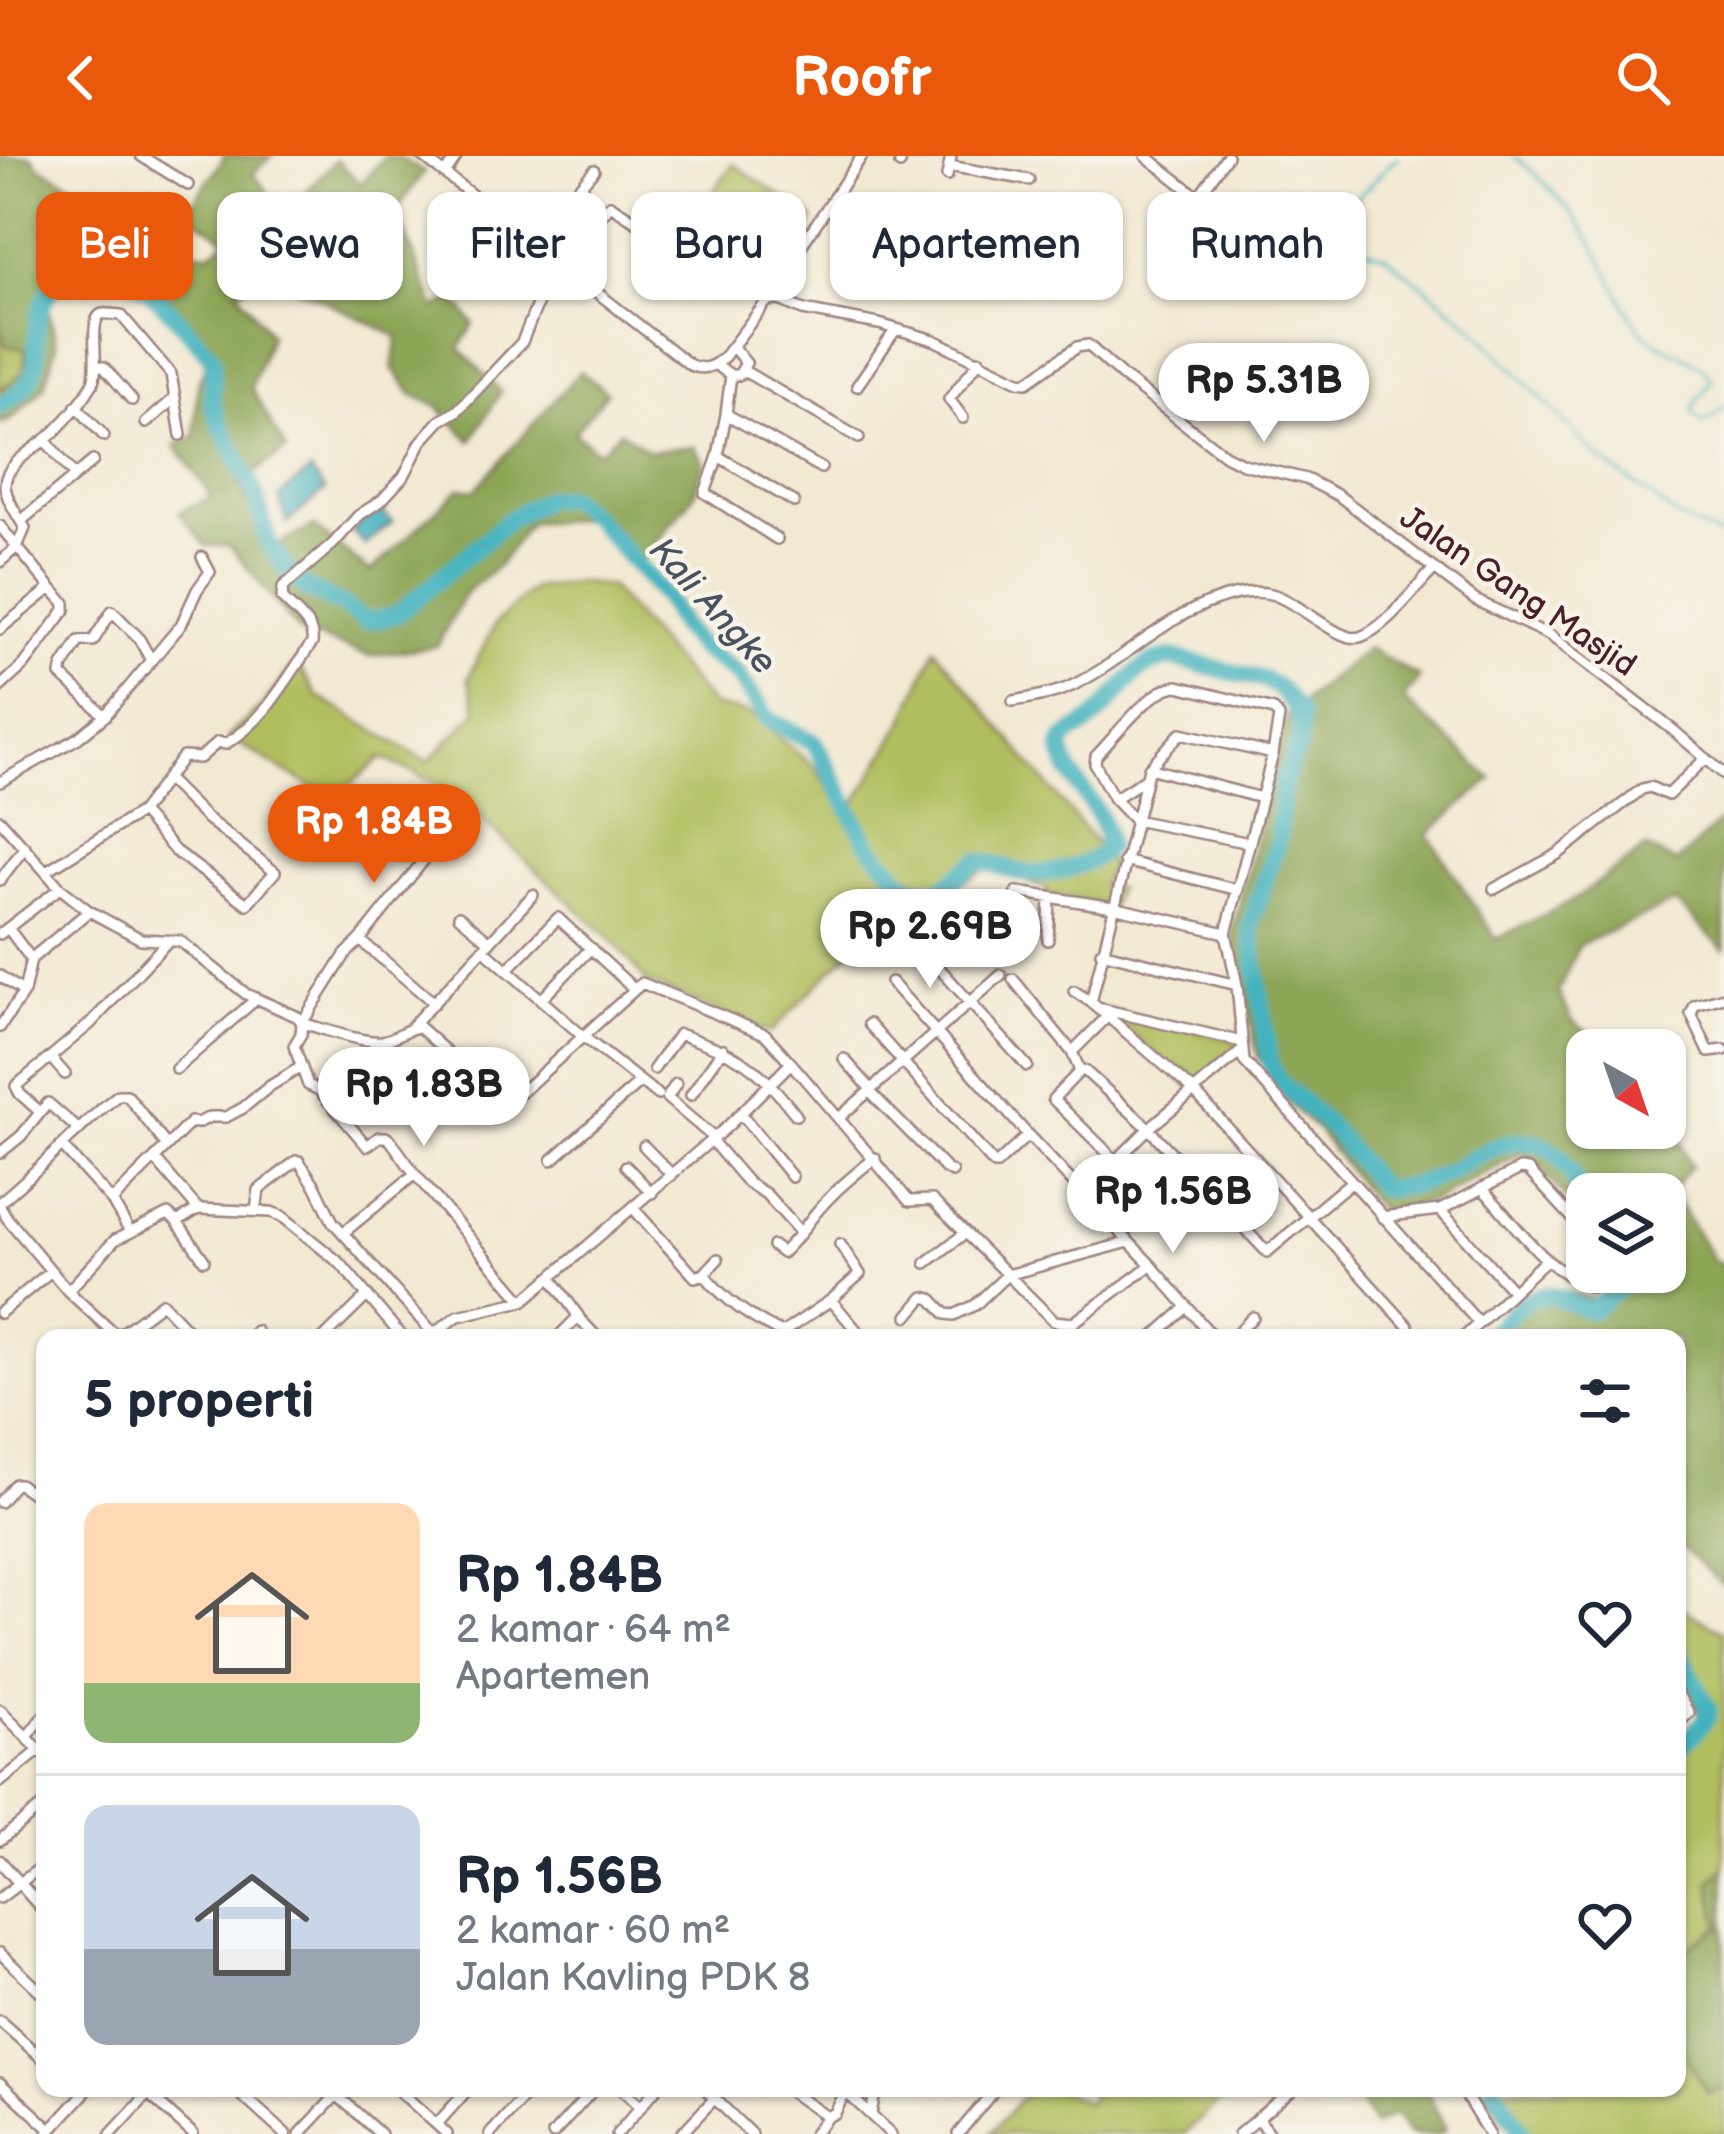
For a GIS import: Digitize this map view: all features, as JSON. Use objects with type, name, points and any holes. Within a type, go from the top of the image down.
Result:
[{"type":"street","points":[[141,156],[188,185]]},
{"type":"street","points":[[422,156],[469,192]]},
{"type":"street","points":[[446,174],[457,156]]},
{"type":"street","points":[[806,239],[862,156]]},
{"type":"street","points":[[1146,156],[1192,192]]},
{"type":"street","points":[[1201,192],[1225,156]]},
{"type":"street","points":[[949,166],[1029,179]]},
{"type":"street","points":[[575,192],[594,170]]},
{"type":"street","points":[[607,299],[690,365],[703,369],[716,365],[767,302]]},
{"type":"street","points":[[46,871],[141,812],[183,757],[200,758],[218,742],[225,744],[238,737],[265,710],[312,643],[310,628],[282,598],[283,586],[404,476],[430,431],[457,411],[522,342],[540,300]]},
{"type":"street","name":"Jalan Gang Masjid","points":[[767,302],[780,300],[803,310],[866,320],[945,344],[1027,382],[1080,345],[1089,346],[1225,455],[1326,488],[1484,606],[1551,636],[1724,774]]},
{"type":"street","points":[[0,562],[17,547],[25,528],[8,497],[5,484],[11,468],[56,431],[95,382],[97,317],[121,315],[171,374],[181,435]]},
{"type":"street","points":[[856,386],[896,329]]},
{"type":"street","points":[[716,365],[731,375],[744,370],[746,363],[733,347]]},
{"type":"street","points":[[963,418],[949,397],[980,360]]},
{"type":"street","points":[[96,365],[104,367],[132,400]]},
{"type":"street","points":[[744,370],[860,438]]},
{"type":"street","points":[[731,375],[718,456],[706,495],[776,539]]},
{"type":"street","points":[[146,423],[175,398]]},
{"type":"street","points":[[76,406],[104,436]]},
{"type":"street","points":[[726,414],[821,468]]},
{"type":"street","points":[[45,440],[75,476]]},
{"type":"street","points":[[718,456],[794,502]]},
{"type":"street","points":[[21,521],[93,461]]},
{"type":"street","points":[[0,526],[65,603],[65,610],[24,665],[0,687]]},
{"type":"street","points":[[0,782],[78,738],[105,716],[181,625],[210,572],[202,557]]},
{"type":"street","points":[[1013,701],[1071,686],[1183,615],[1245,593],[1274,594],[1340,634],[1361,636],[1385,620],[1434,568]]},
{"type":"street","points":[[0,629],[51,588]]},
{"type":"street","points":[[105,716],[61,675],[80,640],[92,642],[112,611],[138,637],[151,660]]},
{"type":"street","points":[[1250,843],[1134,820],[1114,799],[1096,757],[1167,686],[1274,710],[1280,721],[1273,754],[1238,890],[1226,933],[1245,1066],[1479,1323]]},
{"type":"street","points":[[1114,799],[1147,773],[1181,733],[1273,754]]},
{"type":"street","points":[[1494,890],[1562,858],[1642,789],[1668,795],[1706,758]]},
{"type":"street","points":[[1147,773],[1261,798]]},
{"type":"street","points":[[1094,1005],[1101,952],[1147,773]]},
{"type":"street","points":[[141,812],[175,851],[247,904],[275,872],[166,779]]},
{"type":"street","points":[[0,820],[88,911],[141,939],[180,941],[255,1000],[298,1017],[302,1023],[376,1042],[412,1026],[489,948],[533,895]]},
{"type":"street","points":[[0,880],[25,847]]},
{"type":"street","points":[[424,860],[346,955],[302,1023],[294,1046],[308,1085],[319,1090],[367,1146],[386,1137],[523,1301]]},
{"type":"street","points":[[1124,862],[1238,890]]},
{"type":"street","points":[[31,959],[4,931],[61,888]]},
{"type":"street","points":[[1008,915],[1016,893],[1113,907],[1226,933]]},
{"type":"street","points":[[1048,940],[1050,899]]},
{"type":"street","points":[[0,1027],[24,992],[31,959],[88,911]]},
{"type":"street","points":[[459,916],[507,970],[658,1095]]},
{"type":"street","points":[[507,970],[558,918],[637,986],[765,1034],[909,1201],[932,1200],[1054,1322],[1073,1323],[1151,1265]]},
{"type":"street","points":[[361,940],[434,1003]]},
{"type":"street","points":[[39,1112],[16,1086],[91,1023],[167,941]]},
{"type":"street","points":[[541,1000],[591,948]]},
{"type":"street","points":[[924,951],[1027,1066]]},
{"type":"street","points":[[1101,952],[1237,985]]},
{"type":"street","points":[[840,1118],[1001,975]]},
{"type":"street","points":[[0,976],[24,992]]},
{"type":"street","points":[[1013,979],[1072,1052],[1080,1071]]},
{"type":"street","points":[[891,982],[1206,1329]]},
{"type":"street","points":[[412,1026],[507,1102],[637,986]]},
{"type":"street","points":[[1074,991],[1192,1090],[1404,1329]]},
{"type":"street","points":[[1724,997],[1695,1005],[1691,1014],[1709,1052],[1724,1050]]},
{"type":"street","points":[[176,1069],[255,1000]]},
{"type":"street","points":[[1094,1005],[1243,1046]]},
{"type":"street","points":[[1072,1052],[1106,1017]]},
{"type":"street","points":[[869,1024],[993,1163],[998,1164],[1028,1135]]},
{"type":"street","points":[[654,1069],[679,1034],[744,1060],[772,1084],[796,1115]]},
{"type":"street","points":[[1116,1160],[1243,1046]]},
{"type":"street","points":[[691,1095],[723,1049]]},
{"type":"street","points":[[51,1058],[65,1073]]},
{"type":"street","points":[[844,1059],[952,1172]]},
{"type":"street","points":[[438,1329],[458,1316],[523,1301],[652,1193],[791,1064]]},
{"type":"street","points":[[112,1202],[191,1122],[226,1117],[301,1067]]},
{"type":"street","points":[[1080,1071],[1148,1129],[1268,1253],[1351,1182]]},
{"type":"street","points":[[1080,1071],[1053,1099],[1116,1160],[1173,1226],[1219,1202]]},
{"type":"street","points":[[552,1160],[640,1082]]},
{"type":"street","points":[[676,1084],[667,1098],[801,1233]]},
{"type":"street","points":[[110,1329],[68,1291],[0,1204],[122,1094],[167,1146]]},
{"type":"street","points":[[0,1153],[50,1103],[79,1130]]},
{"type":"street","points":[[741,1114],[792,1177]]},
{"type":"street","points":[[62,1146],[112,1202],[130,1232]]},
{"type":"street","points":[[644,1146],[672,1175]]},
{"type":"street","points":[[773,1246],[782,1253],[842,1184],[875,1158]]},
{"type":"street","points":[[155,1159],[198,1209]]},
{"type":"street","points":[[256,1211],[259,1190],[298,1161],[330,1217],[424,1329]]},
{"type":"street","points":[[626,1166],[652,1193]]},
{"type":"street","points":[[1382,1217],[1440,1210],[1516,1170],[1528,1170],[1566,1211]]},
{"type":"street","points":[[343,1233],[415,1174]]},
{"type":"street","points":[[1483,1188],[1566,1276]]},
{"type":"street","points":[[633,1208],[694,1276],[704,1274],[718,1259]]},
{"type":"street","points":[[177,1222],[198,1209],[277,1214],[341,1264],[396,1329]]},
{"type":"street","points":[[1440,1210],[1513,1291]]},
{"type":"street","points":[[68,1291],[115,1240],[168,1214],[204,1260]]},
{"type":"street","points":[[926,1263],[964,1234]]},
{"type":"street","points":[[908,1316],[924,1297],[954,1316],[1007,1275],[1129,1242]]},
{"type":"street","points":[[791,1329],[861,1273],[840,1244]]},
{"type":"street","points":[[1473,1329],[1546,1260]]},
{"type":"street","points":[[0,1313],[51,1271]]},
{"type":"street","points":[[704,1274],[720,1294],[772,1329]]},
{"type":"street","points":[[552,1279],[590,1329]]},
{"type":"street","points":[[333,1329],[368,1296]]},
{"type":"street","points":[[831,1300],[855,1329]]},
{"type":"street","points":[[129,1329],[162,1303],[187,1329]]},
{"type":"street","points":[[1162,1329],[1187,1307]]},
{"type":"street","points":[[565,1329],[579,1317]]},
{"type":"street","points":[[1242,1329],[1253,1317]]},
{"type":"street","points":[[1073,1323],[1073,1329]]},
{"type":"street","points":[[0,1502],[15,1484],[36,1496]]},
{"type":"street","points":[[3,1718],[36,1747]]},
{"type":"street","points":[[27,1737],[36,1726]]},
{"type":"street","points":[[0,1782],[36,1757]]},
{"type":"street","points":[[0,1840],[36,1811]]},
{"type":"street","points":[[0,1861],[36,1902]]},
{"type":"street","points":[[0,1898],[36,1870]]},
{"type":"street","points":[[0,1952],[36,1987]]},
{"type":"street","points":[[0,2020],[36,2053]]},
{"type":"street","points":[[0,2083],[49,2132],[76,2097]]},
{"type":"street","points":[[111,2134],[140,2097]]},
{"type":"street","points":[[152,2097],[193,2134]]},
{"type":"street","points":[[244,2097],[285,2134]]},
{"type":"street","points":[[300,2134],[330,2097]]},
{"type":"street","points":[[343,2097],[380,2134]]},
{"type":"street","points":[[409,2097],[447,2134]]},
{"type":"street","points":[[437,2125],[461,2097]]},
{"type":"street","points":[[490,2134],[524,2097]]},
{"type":"street","points":[[553,2134],[587,2097]]},
{"type":"street","points":[[630,2097],[641,2107]]},
{"type":"street","points":[[617,2134],[649,2097]]},
{"type":"street","points":[[798,2097],[827,2117]]},
{"type":"street","points":[[814,2134],[843,2097]]},
{"type":"street","points":[[854,2097],[891,2134]]},
{"type":"street","points":[[867,2134],[875,2118],[876,2097]]},
{"type":"street","points":[[958,2134],[989,2097]]},
{"type":"street","points":[[1239,2134],[1283,2097]]},
{"type":"street","points":[[1466,2097],[1489,2134]]},
{"type":"street","points":[[681,2134],[714,2099],[746,2132]]},
{"type":"street","points":[[1258,2118],[1269,2134]]},
{"type":"street","points":[[173,2134],[182,2124]]},
{"type":"green space","points":[[0,156],[31,156],[40,167],[87,192],[36,192],[36,300],[46,300],[57,345],[45,386],[12,419],[0,424],[0,390],[24,372],[26,349],[5,346],[0,322]]},
{"type":"green space","points":[[223,156],[273,156],[253,173],[268,192],[217,192],[217,233],[193,217],[193,202]]},
{"type":"green space","points":[[385,156],[396,156],[424,172],[403,201],[403,192],[306,192],[336,160],[361,184]]},
{"type":"green space","points":[[733,164],[774,192],[713,192]]},
{"type":"green space","points":[[403,228],[427,288],[427,300],[435,308],[456,300],[474,324],[460,348],[501,392],[471,441],[437,406],[412,394],[393,368],[398,337],[323,300],[403,300]]},
{"type":"green space","points":[[217,248],[217,300],[245,300],[270,335],[251,388],[286,450],[239,484],[272,548],[314,526],[370,572],[460,488],[475,490],[580,371],[607,392],[574,433],[599,452],[620,431],[649,451],[694,446],[705,463],[693,496],[641,562],[596,518],[529,523],[499,565],[466,592],[437,646],[369,656],[299,631],[229,545],[206,546],[179,512],[212,496],[175,445],[195,436],[198,383],[209,358],[181,321],[150,300],[193,300],[193,252],[210,253]]},
{"type":"green space","points":[[0,322],[26,348],[24,372],[0,390]]},
{"type":"green space","points":[[581,582],[609,586],[713,706],[751,714],[815,767],[848,816],[904,721],[935,648],[1112,863],[1101,886],[1117,888],[1110,906],[1046,894],[1047,889],[988,867],[854,947],[770,1033],[647,982],[615,943],[471,810],[435,783],[382,758],[335,797],[228,737],[264,704],[296,662],[317,696],[428,762],[477,711],[468,678],[495,624],[533,588]]},
{"type":"green space","points":[[1368,648],[1420,678],[1403,699],[1492,779],[1428,834],[1496,939],[1575,899],[1646,848],[1677,863],[1724,817],[1724,950],[1676,902],[1579,945],[1558,992],[1572,1020],[1583,1029],[1566,1029],[1566,1149],[1682,1149],[1691,1166],[1685,1173],[1566,1173],[1566,1198],[1524,1153],[1436,1200],[1381,1213],[1319,1132],[1282,1097],[1258,1057],[1232,932],[1288,713]]},
{"type":"green space","points":[[1106,1010],[1242,1042],[1193,1090]]},
{"type":"green space","points":[[1686,1215],[1714,1261],[1724,1263],[1724,1586],[1686,1550],[1686,1329],[1487,1329],[1514,1303],[1548,1287],[1603,1302],[1609,1293],[1686,1293]]},
{"type":"green space","points":[[1686,1611],[1724,1632],[1724,1868],[1710,1882],[1720,1926],[1686,1950],[1686,1740],[1706,1723],[1686,1693]]},
{"type":"green space","points":[[1724,1868],[1724,2088],[1707,2093],[1686,2056],[1686,1950],[1720,1927],[1710,1882]]},
{"type":"green space","points":[[1686,2056],[1707,2093],[1724,2088],[1724,2134],[1515,2134],[1487,2097],[1686,2097]]},
{"type":"green space","points":[[1022,2097],[1075,2097],[1088,2103],[1090,2097],[1225,2097],[1184,2134],[990,2134]]},
{"type":"green space","points":[[1358,2097],[1430,2097],[1446,2129],[1439,2134],[1408,2134],[1396,2114],[1373,2125]]},
{"type":"water","points":[[310,471],[325,490],[287,523],[279,497]]},
{"type":"water","points":[[379,508],[392,522],[365,545],[352,531]]},
{"type":"waterway","points":[[1398,156],[1332,223],[1369,251],[1385,255],[1469,323],[1599,458],[1679,518],[1724,538]]},
{"type":"waterway","points":[[1514,156],[1577,220],[1645,334],[1707,373],[1712,381],[1694,405],[1693,414],[1702,422],[1724,407]]},
{"type":"waterway","name":"Kali Angke","points":[[0,406],[18,394],[34,372],[37,325],[52,288],[68,271],[86,263],[106,265],[146,288],[210,355],[212,402],[218,420],[255,493],[268,543],[287,570],[307,589],[366,621],[400,612],[511,518],[547,498],[569,498],[595,519],[654,584],[700,648],[736,673],[769,720],[814,742],[868,844],[916,890],[934,892],[977,861],[1034,874],[1069,869],[1100,854],[1107,847],[1106,833],[1070,772],[1061,746],[1146,667],[1172,658],[1265,680],[1279,688],[1301,721],[1299,745],[1283,782],[1278,840],[1250,925],[1270,1064],[1280,1083],[1332,1129],[1380,1188],[1427,1181],[1499,1146],[1524,1141],[1549,1149],[1570,1173]]},
{"type":"waterway","name":"Kali Angke","points":[[1497,1329],[1534,1298],[1554,1296],[1592,1310],[1613,1293]]},
{"type":"waterway","name":"Kali Angke","points":[[1686,1665],[1709,1711],[1686,1742]]},
{"type":"waterway","name":"Kali Angke","points":[[1500,2097],[1523,2134]]}]
